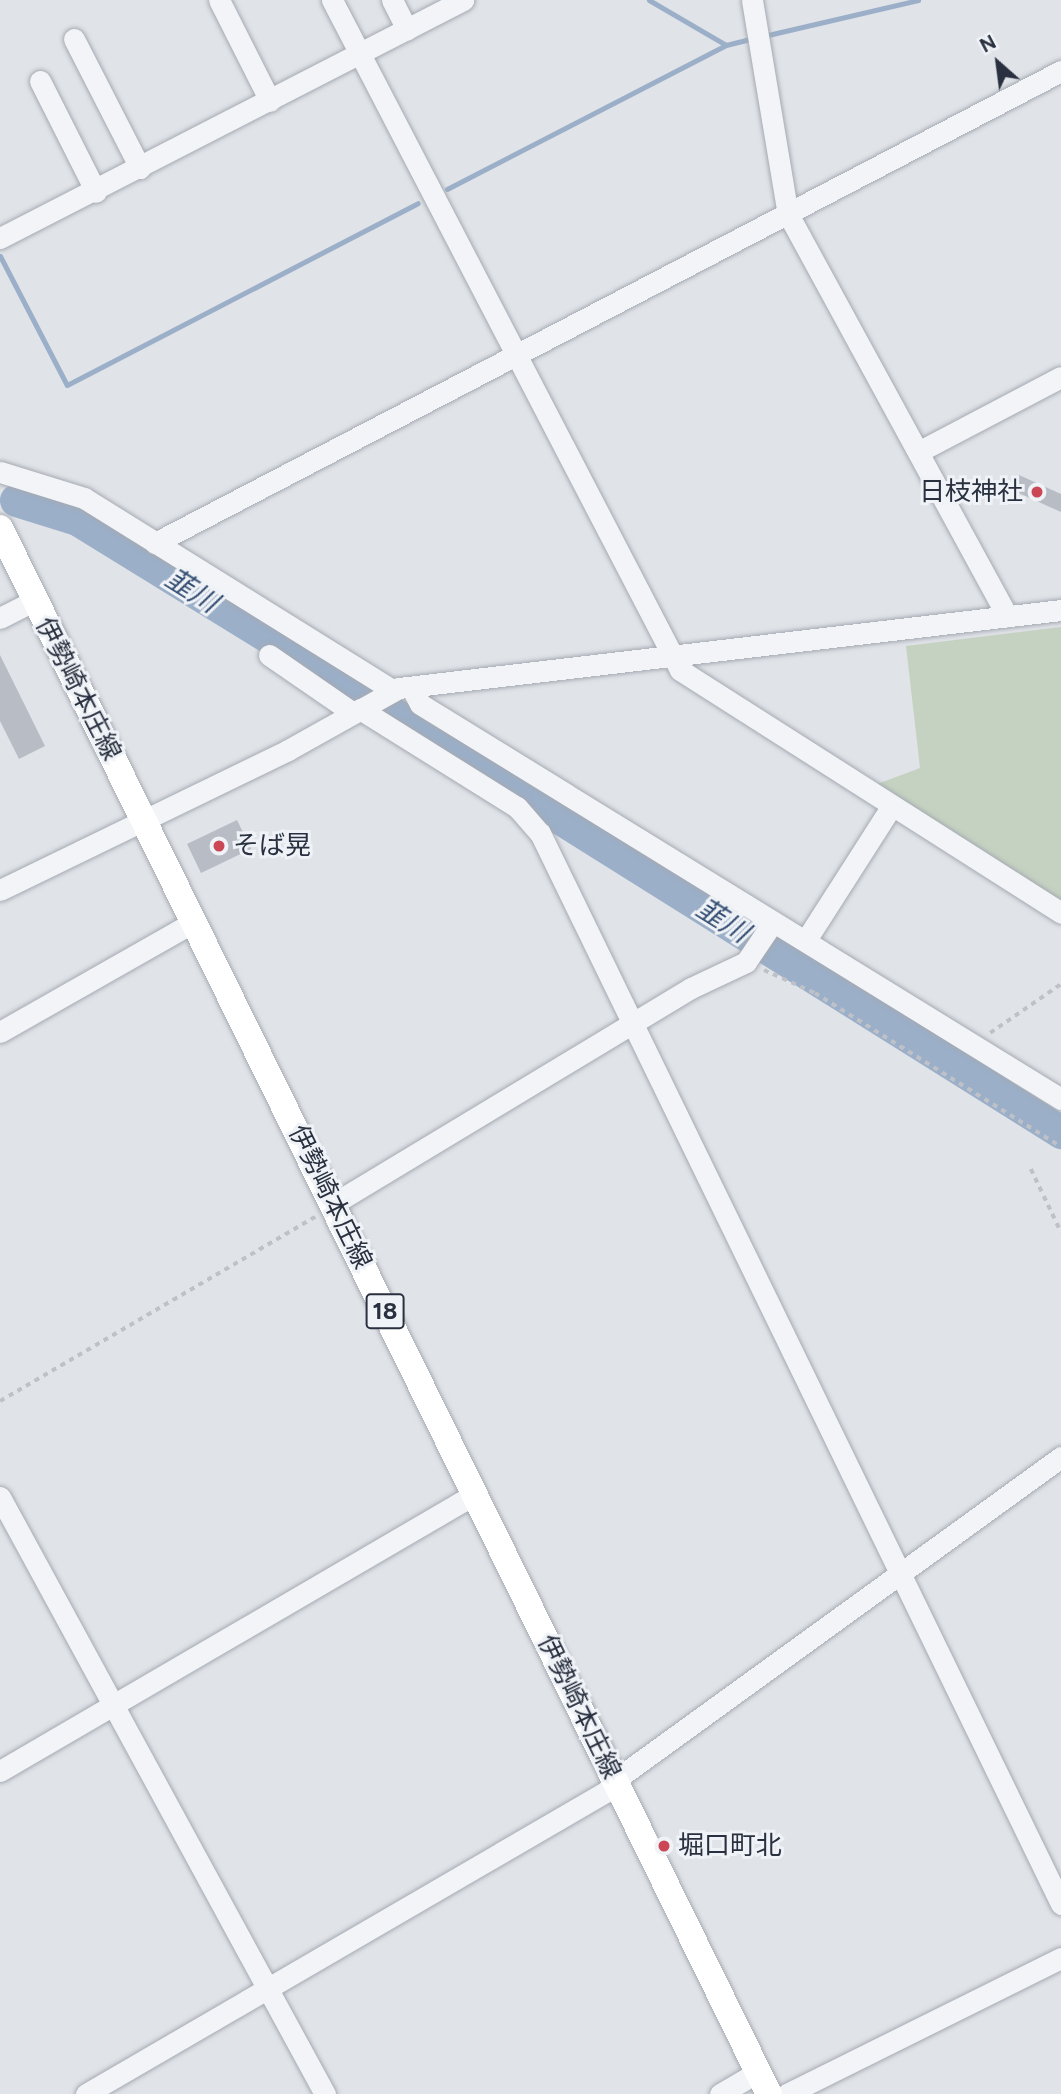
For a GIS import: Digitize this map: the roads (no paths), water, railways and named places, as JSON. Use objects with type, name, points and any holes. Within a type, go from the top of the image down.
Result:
[{"type":"main road","name":"伊勢崎本庄線","points":[[0,528],[763,2083]]},
{"type":"street","points":[[219,0],[270,101]]},
{"type":"street","points":[[332,0],[680,670],[1061,913]]},
{"type":"street","points":[[392,0],[407,29]]},
{"type":"street","points":[[3,229],[96,192],[463,0]]},
{"type":"street","points":[[752,0],[788,214],[1006,616]]},
{"type":"street","points":[[74,39],[140,169]]},
{"type":"street","points":[[155,543],[1061,71]]},
{"type":"street","points":[[40,81],[96,192]]},
{"type":"street","points":[[918,452],[1061,377]]},
{"type":"street","points":[[0,472],[84,498],[155,543],[410,687],[420,704],[771,925],[806,940],[1061,1099]]},
{"type":"street","points":[[0,618],[34,601]]},
{"type":"street","points":[[0,890],[144,821],[356,711],[410,687],[675,658],[1061,610]]},
{"type":"street","points":[[269,655],[356,711],[517,807],[532,822],[1061,1904]]},
{"type":"street","points":[[806,940],[891,807]]},
{"type":"street","points":[[0,1032],[194,922]]},
{"type":"street","points":[[333,1204],[463,1124],[749,959],[771,925]]},
{"type":"street","points":[[86,2094],[607,1791],[615,1780],[1061,1457]]},
{"type":"street","points":[[0,1771],[112,1707],[121,1697],[475,1494]]},
{"type":"street","points":[[0,1497],[325,2094]]},
{"type":"street","points":[[787,2094],[1061,1958]]},
{"type":"street","points":[[720,2094],[763,2083]]},
{"type":"waterway","points":[[649,0],[726,45],[754,38]]},
{"type":"waterway","points":[[768,35],[918,0]]},
{"type":"waterway","points":[[447,189],[726,45]]},
{"type":"waterway","points":[[0,256],[67,385],[418,203]]},
{"type":"waterway","name":"韮川","points":[[16,500],[77,519],[361,694]]},
{"type":"waterway","name":"韮川","points":[[386,709],[1061,1132]]},
{"type":"place","name":"日枝神社","points":[[1037,492]]},
{"type":"place","name":"そば晃","points":[[219,846]]},
{"type":"place","name":"堀口町北","points":[[664,1846]]}]
